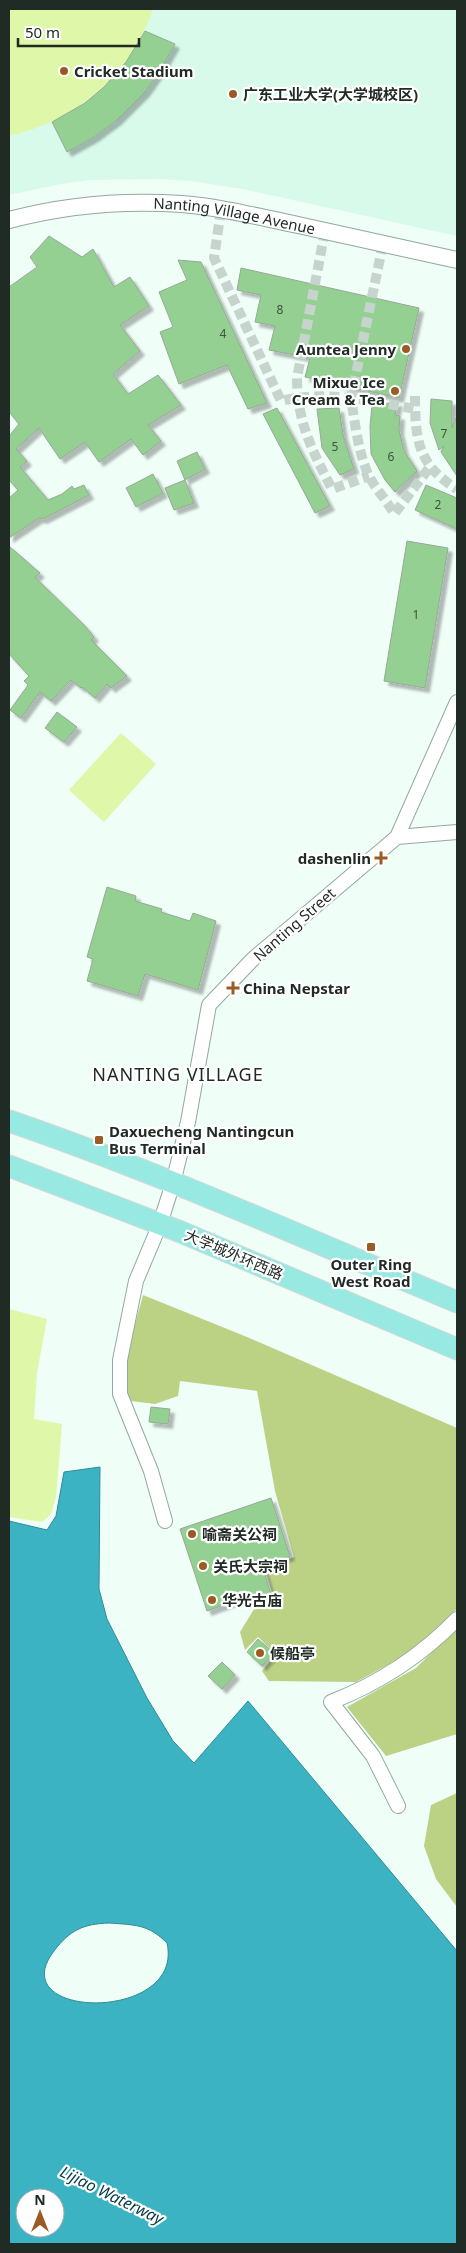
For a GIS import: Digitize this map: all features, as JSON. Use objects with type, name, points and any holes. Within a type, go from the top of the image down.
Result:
[{"type":"main road","points":[[9,1121],[173,1183],[457,1302]]},
{"type":"main road","name":"大学城外环西路","points":[[9,1166],[160,1224],[457,1348]]},
{"type":"street","name":"Nanting Village Avenue","points":[[9,220],[58,209],[88,205],[115,203],[183,204],[244,214],[457,260]]},
{"type":"street","name":"Nanting Street","points":[[165,1521],[151,1470],[120,1394],[120,1360],[136,1281],[160,1224],[173,1183],[188,1122],[210,1005],[253,959],[397,837],[457,702]]},
{"type":"street","points":[[397,837],[457,832]]},
{"type":"street","points":[[398,1806],[373,1756],[331,1702],[360,1691],[411,1660],[457,1618]]},
{"type":"shaded area","name":"广东工业大学(大学城校区)","points":[[9,9],[457,9],[457,236],[242,189],[190,181],[161,179],[90,180],[9,195]]},
{"type":"green space","name":"Cricket Stadium","points":[[9,9],[153,9],[143,33],[130,55],[98,92],[57,119],[34,129],[9,136]]},
{"type":"green space","points":[[121,733],[156,764],[104,822],[69,790]]},
{"type":"green space","points":[[143,1295],[247,1337],[457,1428],[457,1609],[408,1654],[356,1682],[269,1681],[262,1671],[276,1654],[258,1637],[245,1650],[240,1632],[256,1606],[274,1599],[265,1568],[294,1557],[275,1491],[257,1391],[180,1381],[178,1396],[155,1404],[131,1401],[127,1390],[127,1363],[132,1334]]},
{"type":"green space","points":[[9,1309],[47,1319],[37,1373],[34,1419],[62,1424],[56,1497],[51,1514],[42,1522],[9,1517]]},
{"type":"green space","points":[[457,1627],[457,1734],[386,1756],[347,1707],[416,1668]]},
{"type":"green space","points":[[457,1793],[457,1907],[436,1879],[424,1846],[431,1805]]},
{"type":"water","name":"Lijiao Waterway","points":[[100,1467],[99,1589],[107,1619],[147,1698],[173,1741],[194,1763],[248,1701],[457,1951],[457,2244],[9,2244],[9,1521],[47,1530],[56,1516],[64,1472]],"holes":[[[109,1923],[134,1925],[154,1932],[167,1943],[165,1969],[149,1988],[125,1999],[97,2003],[71,2000],[52,1990],[44,1974],[54,1951],[72,1933],[92,1925]]]},
{"type":"building","points":[[145,31],[175,44],[159,72],[145,92],[117,120],[94,137],[67,152],[52,122],[85,103],[104,87],[126,62]]},
{"type":"building","points":[[49,236],[82,257],[93,249],[114,287],[130,277],[149,306],[120,325],[140,351],[113,374],[128,394],[158,375],[181,405],[148,425],[161,441],[143,455],[131,439],[99,462],[85,442],[60,459],[39,428],[16,449],[27,461],[20,467],[48,500],[62,494],[72,486],[74,489],[84,485],[89,495],[43,519],[39,518],[9,538],[9,498],[18,490],[9,480],[9,436],[19,424],[9,412],[9,287],[37,267],[30,257]]},
{"type":"building","points":[[178,260],[201,262],[267,403],[248,409],[227,365],[179,384],[160,332],[173,327],[159,292],[187,280]]},
{"type":"building","points":[[241,268],[419,308],[399,398],[305,377],[310,358],[269,350],[275,326],[255,322],[261,295],[237,290]]},
{"type":"building","points":[[431,399],[452,401],[452,428],[457,415],[457,476],[441,452],[444,446],[439,450],[430,423]]},
{"type":"building","points":[[398,402],[395,415],[400,416],[399,430],[404,451],[417,471],[395,492],[385,480],[371,454],[370,426],[372,405]]},
{"type":"building","points":[[277,408],[330,506],[315,513],[263,414]]},
{"type":"building","points":[[339,408],[343,435],[354,469],[340,475],[322,448],[317,409]]},
{"type":"building","points":[[197,452],[205,469],[185,480],[177,461]]},
{"type":"building","points":[[153,474],[163,493],[136,507],[126,488]]},
{"type":"building","points":[[185,480],[194,503],[174,510],[165,488]]},
{"type":"building","points":[[426,485],[457,498],[457,529],[415,510]]},
{"type":"building","points":[[407,541],[448,548],[425,688],[384,681]]},
{"type":"building","points":[[9,546],[40,573],[35,577],[85,626],[94,637],[91,640],[127,676],[111,688],[107,684],[95,698],[71,680],[51,701],[40,692],[21,718],[10,710],[28,685],[24,681],[29,676],[9,654]]},
{"type":"building","points":[[57,712],[77,727],[64,742],[45,728]]},
{"type":"building","points":[[107,887],[136,896],[135,901],[162,909],[161,912],[190,921],[193,913],[216,921],[198,990],[145,974],[138,996],[87,981],[93,959],[87,957]]},
{"type":"building","points":[[151,1407],[170,1409],[168,1424],[149,1422]]},
{"type":"building","points":[[271,1498],[290,1556],[262,1566],[272,1597],[254,1603],[251,1595],[207,1611],[180,1529]]},
{"type":"building","name":"候船亭","points":[[258,1639],[274,1653],[262,1666],[247,1652]]},
{"type":"building","points":[[222,1662],[235,1675],[222,1689],[208,1676]]},
{"type":"tunnel","points":[[221,210],[214,258],[281,401],[314,396],[348,398],[415,409]]},
{"type":"tunnel","points":[[325,231],[297,378],[300,408],[312,448],[332,489],[369,476]]},
{"type":"tunnel","points":[[383,244],[351,398],[359,446],[368,474],[394,514],[430,467]]},
{"type":"tunnel","points":[[415,396],[416,426],[421,450],[434,471],[457,489]]},
{"type":"place","name":"Cricket Stadium","points":[[64,71]]},
{"type":"place","name":"广东工业大学(大学城校区)","points":[[233,94]]},
{"type":"place","name":"Auntea Jenny","points":[[406,349]]},
{"type":"place","name":"Mixue Ice Cream & Tea","points":[[395,391]]},
{"type":"place","name":"dashenlin","points":[[381,858]]},
{"type":"place","name":"China Nepstar","points":[[233,988]]},
{"type":"place","name":"Daxuecheng Nantingcun Bus Terminal","points":[[99,1140]]},
{"type":"place","name":"Outer Ring West Road","points":[[371,1247]]},
{"type":"place","name":"喻斋关公祠","points":[[192,1534]]},
{"type":"place","name":"关氏大宗祠","points":[[203,1566]]},
{"type":"place","name":"华光古庙","points":[[212,1600]]},
{"type":"place","name":"候船亭","points":[[260,1653]]},
{"type":"district","name":"NANTING VILLAGE","points":[[178,1074]]}]
